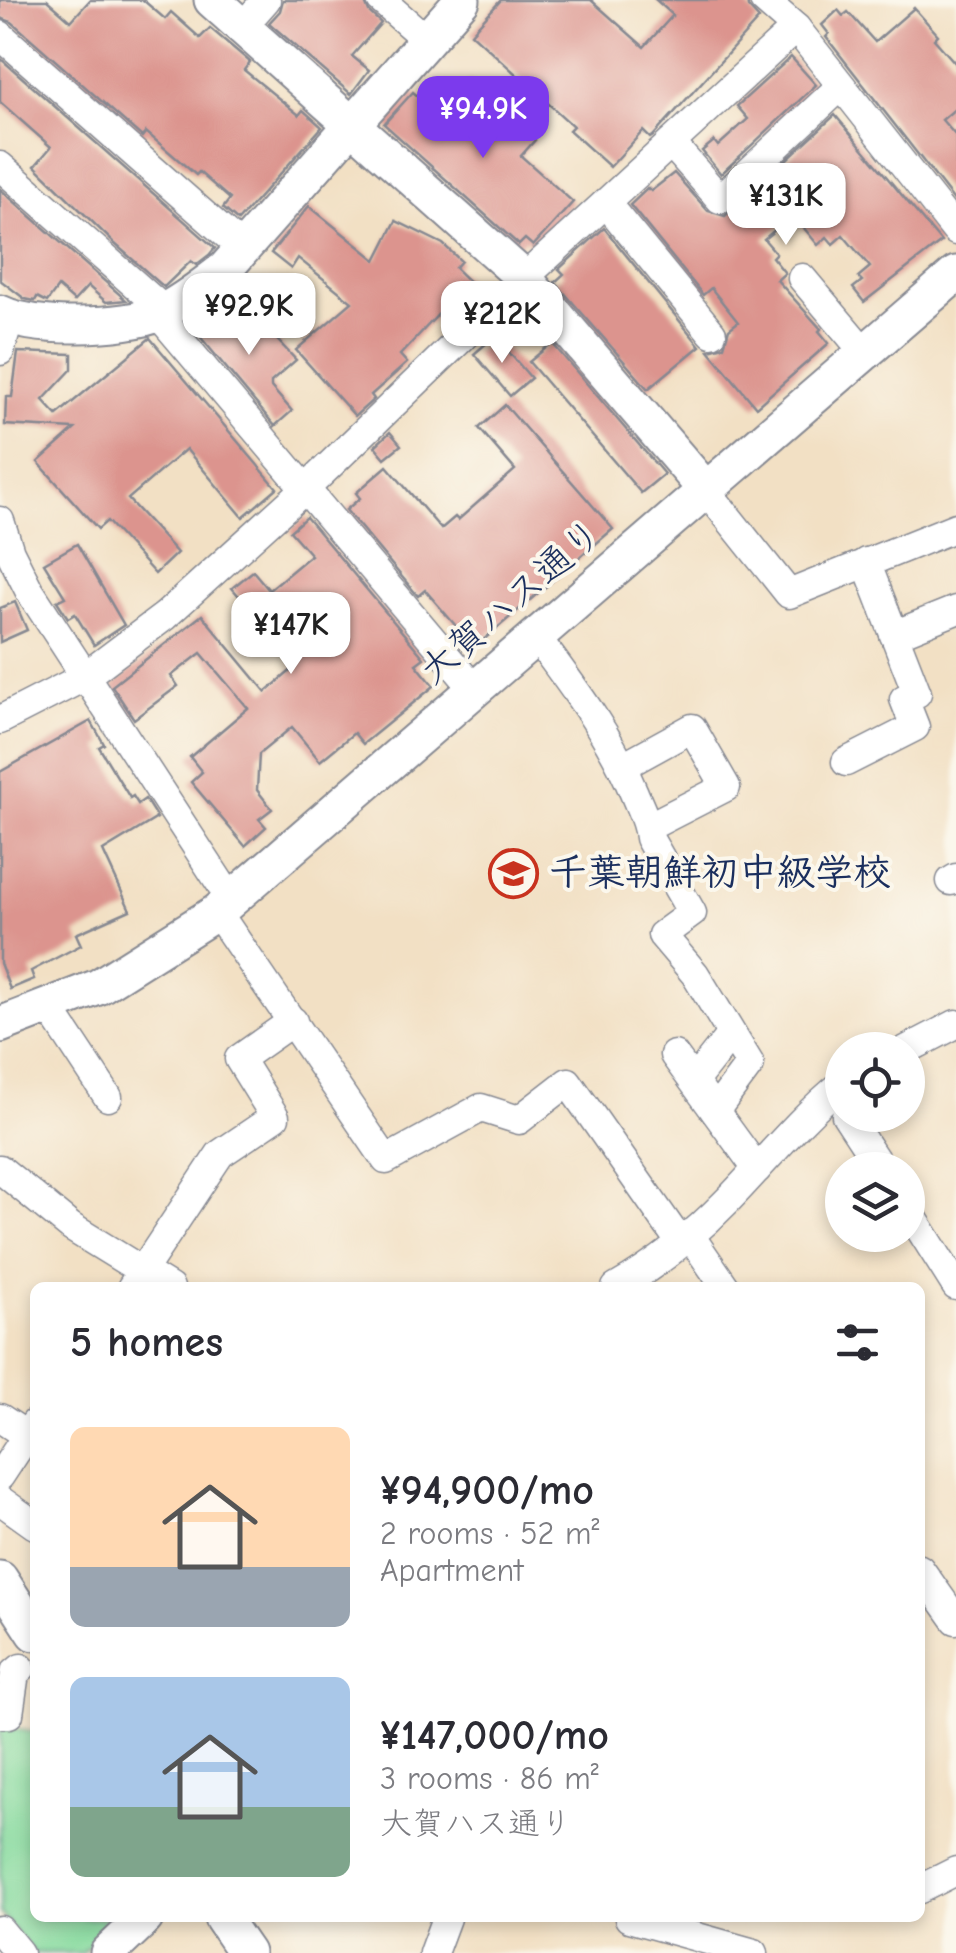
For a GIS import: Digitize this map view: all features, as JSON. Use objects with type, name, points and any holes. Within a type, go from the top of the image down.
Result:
[{"type":"street","points":[[212,0],[254,13],[352,126],[524,278],[706,490],[789,594],[956,527]]},
{"type":"street","points":[[382,0],[427,40]]},
{"type":"street","points":[[3,327],[94,325],[161,312],[225,269],[462,0]]},
{"type":"street","points":[[764,0],[796,28],[956,232]]},
{"type":"street","points":[[0,720],[84,677],[165,616],[796,28]]},
{"type":"street","points":[[0,36],[243,248]]},
{"type":"street","points":[[671,143],[720,199],[841,86]]},
{"type":"street","points":[[0,166],[161,312],[304,490],[474,690]]},
{"type":"street","points":[[606,203],[712,333]]},
{"type":"street","name":"大賀ハス通り","points":[[0,1025],[98,987],[223,905],[956,274]]},
{"type":"street","points":[[802,278],[865,352]]},
{"type":"street","points":[[0,522],[10,581],[84,677],[293,1020],[386,1160],[482,1108],[519,1120],[568,1082],[721,1282]]},
{"type":"street","points":[[846,762],[915,728],[904,700],[916,694],[866,562]]},
{"type":"street","points":[[894,635],[956,610]]},
{"type":"street","points":[[537,638],[595,715],[623,766],[649,838],[692,913],[662,936],[695,974],[750,1064],[714,1111]]},
{"type":"street","points":[[623,766],[692,728],[726,787],[648,827]]},
{"type":"street","points":[[48,1006],[108,1097]]},
{"type":"street","points":[[0,1169],[137,1279],[220,1154],[275,1118],[239,1059],[293,1020]]},
{"type":"street","points":[[925,1040],[956,1024]]},
{"type":"street","points":[[694,1081],[730,1034]]},
{"type":"street","points":[[674,1055],[757,1169]]},
{"type":"street","points":[[626,1282],[724,1205],[757,1169],[825,1113]]},
{"type":"street","points":[[925,1237],[956,1286]]},
{"type":"street","points":[[0,1418],[30,1433]]},
{"type":"street","points":[[0,1476],[30,1437]]},
{"type":"street","points":[[0,1500],[30,1521]]},
{"type":"street","points":[[925,1576],[956,1620]]},
{"type":"street","points":[[0,1579],[30,1625]]},
{"type":"street","points":[[0,1714],[9,1714],[15,1673],[21,1668]]},
{"type":"street","points":[[925,1886],[956,1871]]},
{"type":"street","points":[[108,1953],[141,1922]]},
{"type":"street","points":[[225,1922],[246,1953]]},
{"type":"street","points":[[433,1953],[445,1922]]},
{"type":"street","points":[[643,1922],[754,1953]]},
{"type":"street","points":[[0,1930],[18,1953]]},
{"type":"green space","points":[[0,1727],[30,1731],[30,1922],[116,1922],[81,1953],[33,1953],[0,1913]]},
{"type":"building","points":[[0,0],[47,0],[71,21],[90,0],[143,0],[165,19],[171,12],[200,38],[210,28],[250,62],[244,70],[299,115],[303,110],[322,127],[238,221],[223,208],[230,199],[199,172],[196,175],[146,132],[142,137],[12,22],[0,18]]},
{"type":"building","points":[[283,0],[364,0],[369,12],[381,23],[352,56],[369,70],[351,94],[269,23],[280,11]]},
{"type":"building","points":[[501,0],[591,0],[644,47],[673,15],[656,0],[747,0],[759,19],[653,136],[650,138],[643,131],[610,167],[569,130],[573,126],[471,33]]},
{"type":"building","points":[[914,8],[956,64],[956,108],[942,120],[956,136],[956,203],[826,37],[829,34],[822,25],[838,10],[843,16],[848,12],[875,42]]},
{"type":"building","points":[[791,57],[816,85],[721,174],[702,151],[714,141],[718,146],[748,119],[737,106]]},
{"type":"building","points":[[0,58],[215,248],[209,255],[196,265],[191,261],[164,287],[114,243],[35,166],[51,147],[0,102]]},
{"type":"building","points":[[470,81],[535,140],[521,156],[573,202],[533,246],[525,239],[519,245],[384,124],[413,92],[439,115]]},
{"type":"building","points":[[835,115],[941,242],[864,302],[853,288],[862,281],[858,277],[870,267],[843,235],[833,244],[827,237],[818,245],[793,215],[764,239],[785,273],[777,280],[829,343],[756,407],[709,350],[724,346],[729,329],[738,322],[711,288],[703,295],[630,205],[648,188],[651,191],[674,173],[708,211],[725,216]]},
{"type":"building","points":[[0,189],[126,300],[106,302],[88,286],[74,301],[58,287],[47,302],[37,297],[35,301],[25,299],[0,280]]},
{"type":"building","points":[[309,206],[376,260],[396,221],[443,244],[461,261],[455,268],[479,291],[473,297],[476,300],[459,316],[447,305],[400,355],[407,363],[371,395],[374,399],[355,416],[296,350],[352,302],[298,258],[291,269],[271,253]]},
{"type":"building","points":[[604,228],[700,346],[648,389],[555,282],[564,274],[559,269]]},
{"type":"building","points":[[218,306],[231,322],[242,313],[258,332],[264,326],[296,360],[271,382],[292,411],[275,426],[192,327]]},
{"type":"building","points":[[495,336],[531,378],[510,396],[474,354]]},
{"type":"building","points":[[150,338],[277,488],[243,517],[186,449],[128,499],[177,553],[155,574],[107,521],[98,529],[38,462],[75,429],[5,425],[6,397],[12,397],[18,352],[72,354],[72,369],[43,400],[57,415]]},
{"type":"building","points":[[552,343],[664,474],[641,493],[529,362]]},
{"type":"building","points":[[505,405],[613,529],[481,642],[475,634],[468,640],[425,590],[418,596],[346,510],[360,498],[356,493],[387,466],[441,529],[455,517],[458,520],[515,470],[479,428]]},
{"type":"building","points":[[390,432],[401,445],[385,458],[375,446]]},
{"type":"building","points":[[306,517],[424,658],[416,664],[434,686],[363,744],[354,733],[320,761],[292,727],[259,754],[257,790],[272,809],[259,819],[266,827],[245,846],[191,782],[202,772],[190,757],[248,708],[201,653],[171,676],[178,686],[134,719],[112,686],[202,615],[266,692],[295,667],[291,662],[294,660],[232,588],[253,571],[269,590],[311,555],[290,531]]},
{"type":"building","points":[[77,544],[124,625],[94,645],[75,614],[68,618],[57,601],[65,597],[44,563]]},
{"type":"building","points":[[15,602],[27,630],[0,642],[0,608]]},
{"type":"building","points":[[91,721],[104,744],[99,747],[130,798],[133,796],[138,804],[145,799],[157,818],[103,851],[130,910],[76,934],[81,945],[31,971],[34,979],[10,989],[0,963],[0,772]]},
{"type":"place","name":"千葉朝鮮初中級学校","points":[[514,873]]}]
